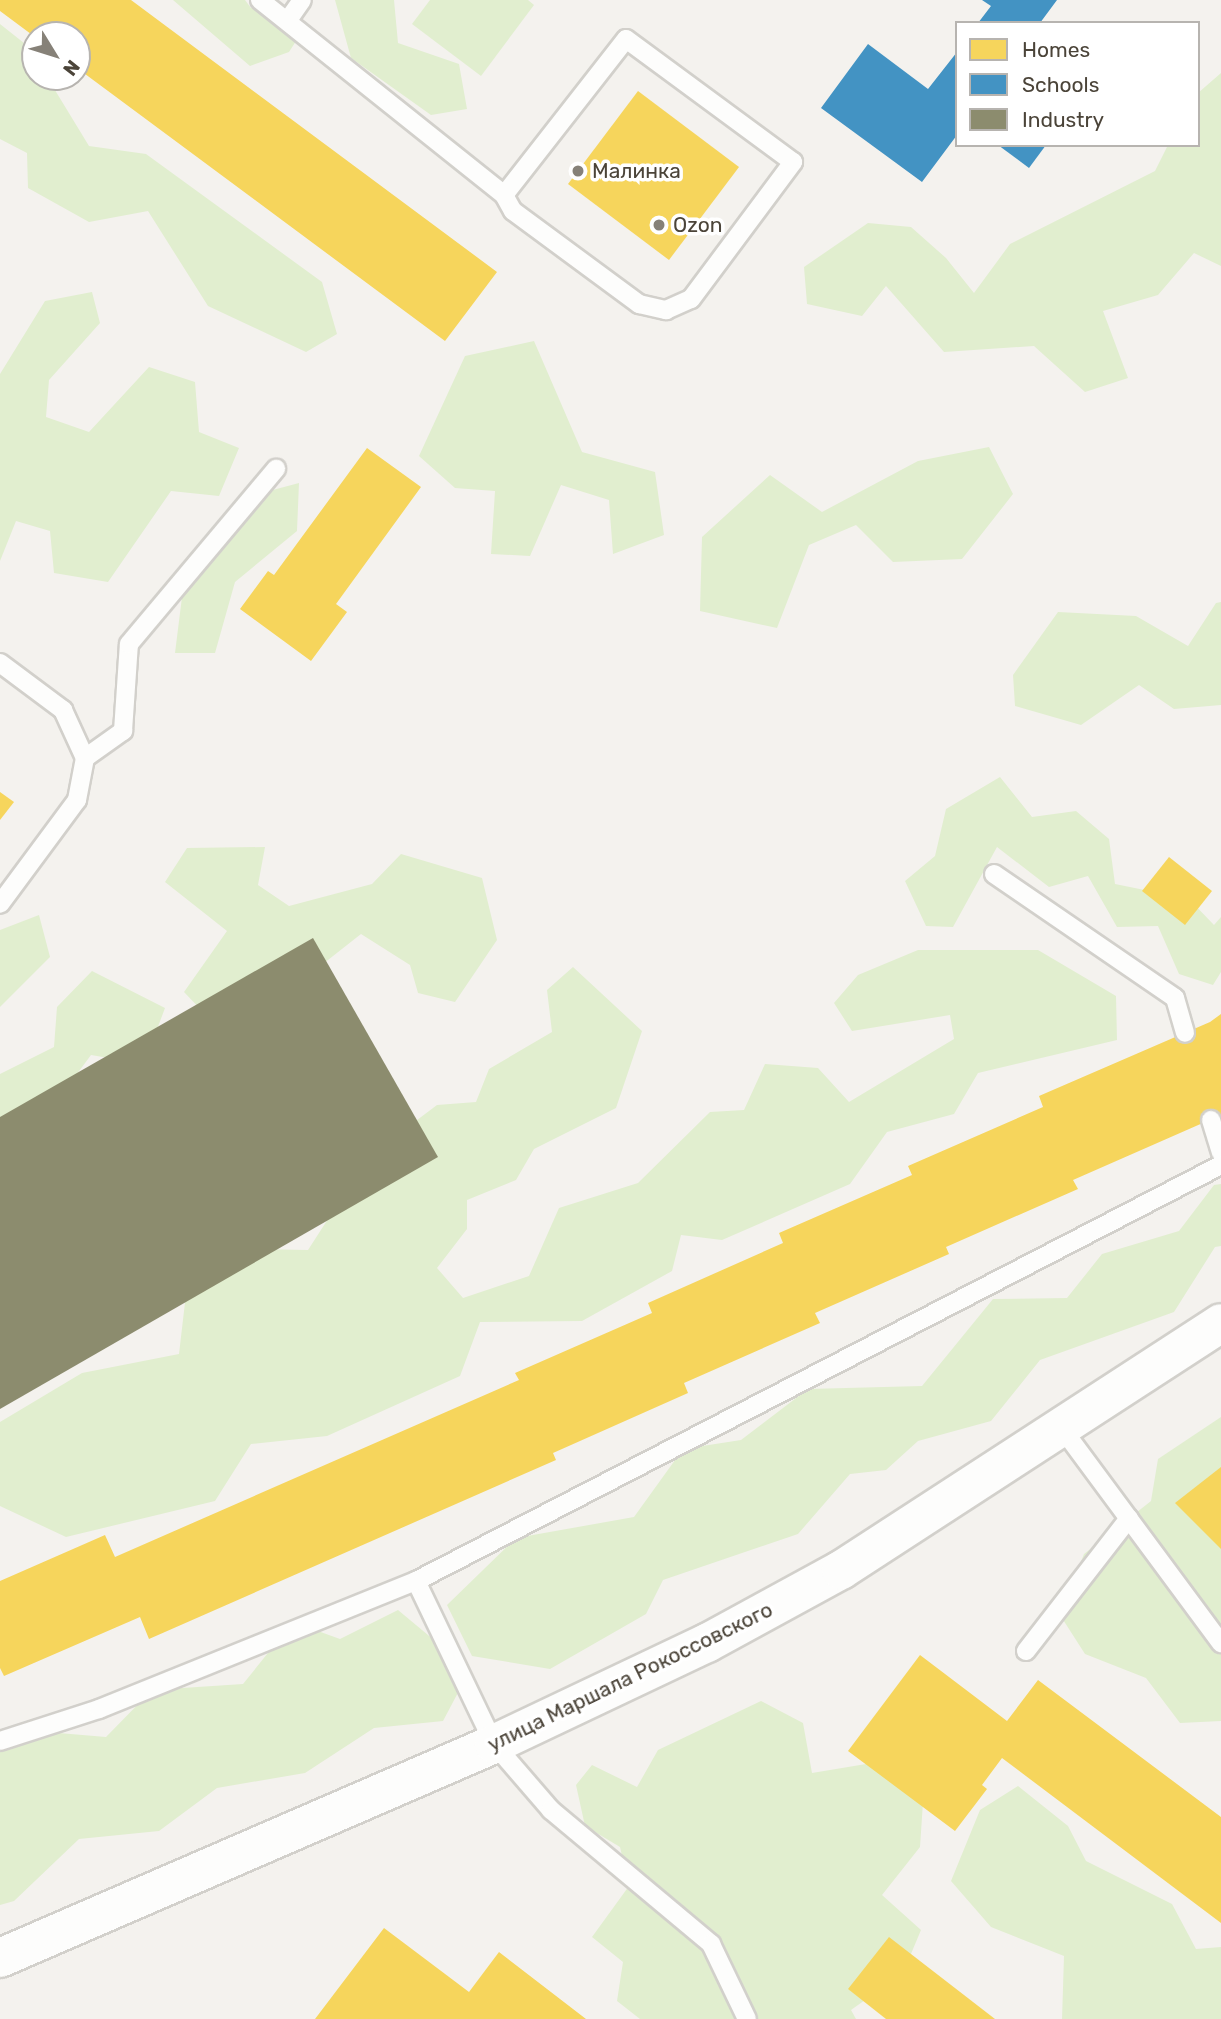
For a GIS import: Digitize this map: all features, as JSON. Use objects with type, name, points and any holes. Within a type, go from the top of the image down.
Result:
[{"type":"street","name":"улица Маршала Рокоссовского","points":[[0,1958],[494,1744],[707,1643],[841,1570],[1221,1323]]},
{"type":"lane","points":[[260,0],[504,195],[513,211],[639,304],[666,310],[691,299],[793,162],[626,39],[504,195]]},
{"type":"lane","points":[[288,20],[302,0]]},
{"type":"lane","points":[[85,758],[123,731],[130,644],[276,469]]},
{"type":"lane","points":[[0,663],[63,710],[85,758],[77,800],[0,904]]},
{"type":"lane","points":[[994,874],[1175,998],[1185,1033]]},
{"type":"lane","points":[[1211,1120],[1221,1153]]},
{"type":"lane","points":[[0,1741],[99,1709],[416,1581],[1221,1165]]},
{"type":"lane","points":[[1061,1427],[1221,1643]]},
{"type":"lane","points":[[1026,1651],[1129,1518]]},
{"type":"lane","points":[[416,1581],[494,1744],[551,1811],[711,1944],[747,2019]]},
{"type":"green space","points":[[173,0],[245,0],[251,8],[279,6],[307,24],[289,52],[250,66]]},
{"type":"green space","points":[[335,0],[394,0],[398,43],[459,64],[467,109],[431,115],[351,58]]},
{"type":"green space","points":[[430,0],[528,0],[534,5],[481,76],[412,24]]},
{"type":"green space","points":[[0,24],[21,41],[21,91],[56,91],[89,146],[146,154],[322,282],[337,334],[306,352],[208,306],[148,211],[89,222],[28,188],[27,153],[0,139]]},
{"type":"green space","points":[[1221,73],[1221,266],[1194,253],[1158,295],[1103,311],[1128,378],[1085,392],[1034,346],[944,352],[886,286],[862,316],[807,304],[804,267],[868,223],[911,227],[946,258],[974,293],[1010,244],[1155,171],[1167,147],[1200,147],[1200,91]]},
{"type":"green space","points":[[92,292],[100,323],[49,380],[46,417],[89,432],[149,367],[195,382],[199,432],[239,448],[219,496],[171,491],[108,582],[54,573],[50,531],[16,521],[0,561],[0,374],[45,301]]},
{"type":"green space","points":[[534,341],[582,452],[655,472],[664,535],[613,554],[609,500],[561,485],[530,556],[491,554],[495,491],[455,488],[419,456],[465,356]]},
{"type":"green space","points":[[989,447],[1013,494],[962,559],[893,562],[856,525],[809,545],[777,628],[700,611],[702,537],[770,475],[822,512],[918,461]]},
{"type":"green space","points":[[299,483],[297,531],[235,582],[215,653],[175,653],[183,589],[250,496]]},
{"type":"green space","points":[[1221,602],[1221,705],[1174,709],[1139,685],[1081,725],[1015,706],[1013,675],[1058,612],[1136,616],[1188,646],[1216,603]]},
{"type":"green space","points":[[1000,777],[1032,817],[1076,811],[1109,839],[1115,884],[1189,899],[1214,925],[1221,917],[1221,972],[1213,985],[1179,974],[1158,926],[1117,927],[1088,876],[1049,887],[997,847],[953,927],[926,926],[905,881],[935,856],[946,809]]},
{"type":"green space","points":[[265,847],[258,885],[289,906],[372,884],[401,854],[482,878],[497,940],[455,1002],[418,993],[410,965],[361,934],[314,971],[205,1014],[184,992],[227,931],[165,882],[187,848]]},
{"type":"green space","points":[[39,915],[50,957],[0,1007],[0,930]]},
{"type":"green space","points":[[918,950],[1038,950],[1116,996],[1117,1040],[978,1073],[954,1114],[887,1132],[850,1184],[722,1240],[681,1235],[672,1271],[582,1321],[480,1322],[460,1376],[327,1436],[251,1444],[215,1501],[66,1537],[0,1506],[0,1422],[82,1373],[179,1354],[189,1268],[211,1248],[308,1250],[368,1157],[437,1105],[476,1102],[489,1069],[552,1032],[547,990],[573,967],[642,1031],[616,1108],[534,1149],[516,1180],[467,1200],[467,1229],[437,1268],[463,1298],[529,1276],[559,1208],[638,1183],[710,1112],[744,1110],[765,1064],[818,1068],[849,1102],[954,1039],[950,1015],[852,1031],[834,1003],[858,975]]},
{"type":"green space","points":[[92,971],[165,1008],[144,1064],[91,1055],[48,1113],[0,1150],[0,1074],[54,1047],[57,1007]]},
{"type":"green space","points":[[1221,1184],[1221,1246],[1215,1247],[1174,1312],[1040,1360],[991,1421],[918,1441],[886,1470],[850,1474],[798,1534],[663,1580],[646,1614],[550,1669],[472,1656],[447,1605],[516,1538],[634,1517],[683,1449],[741,1440],[808,1389],[922,1386],[993,1299],[1067,1298],[1102,1254],[1179,1231],[1214,1185]]},
{"type":"green space","points":[[1221,1417],[1221,1721],[1180,1723],[1146,1678],[1085,1654],[1060,1615],[1084,1554],[1151,1501],[1158,1459]]},
{"type":"green space","points":[[398,1610],[470,1670],[443,1721],[374,1728],[305,1773],[217,1788],[159,1831],[79,1839],[14,1901],[0,1905],[0,1752],[35,1731],[106,1737],[152,1690],[243,1684],[293,1622],[340,1639]]},
{"type":"green space","points":[[761,1701],[803,1723],[812,1773],[878,1762],[924,1787],[920,1847],[882,1895],[921,1930],[903,1973],[851,2010],[856,2019],[640,2019],[617,2001],[623,1962],[592,1937],[629,1886],[620,1847],[585,1826],[576,1785],[592,1765],[637,1787],[658,1750]]},
{"type":"green space","points":[[1018,1786],[1068,1826],[1086,1861],[1172,1904],[1196,1949],[1221,1947],[1221,2019],[1062,2019],[1064,1956],[991,1927],[951,1881],[980,1810]]},
{"type":"building: Homes","points":[[0,0],[131,0],[497,272],[445,341],[91,78],[91,21],[21,21],[21,27],[0,11]]},
{"type":"building: Homes","points":[[638,91],[739,167],[669,260],[568,184]]},
{"type":"building: Homes","points":[[367,448],[421,487],[336,604],[347,612],[311,661],[240,609],[268,571],[274,575]]},
{"type":"building: Homes","points":[[0,792],[14,802],[0,820]]},
{"type":"building: Homes","points":[[1169,857],[1212,891],[1185,925],[1142,891]]},
{"type":"building: Homes","points":[[1221,1014],[1221,1115],[1073,1180],[1078,1189],[946,1247],[949,1254],[815,1313],[820,1323],[684,1383],[688,1393],[553,1453],[556,1460],[149,1639],[140,1617],[4,1676],[0,1668],[0,1581],[105,1535],[115,1557],[519,1380],[515,1373],[652,1313],[648,1303],[783,1243],[779,1233],[912,1175],[908,1166],[1043,1107],[1039,1096],[1210,1022]]},
{"type":"building: Homes","points":[[1221,1467],[1221,1549],[1175,1503]]},
{"type":"building: Homes","points":[[920,1655],[1007,1721],[1038,1680],[1221,1817],[1221,1923],[1002,1758],[982,1785],[987,1789],[955,1831],[848,1751]]},
{"type":"building: Homes","points":[[384,1928],[469,1992],[499,1952],[586,2019],[315,2019]]},
{"type":"building: Homes","points":[[889,1937],[995,2019],[886,2019],[848,1989]]},
{"type":"building: Schools","points":[[982,0],[1057,0],[1041,21],[980,21],[991,6]]},
{"type":"building: Schools","points":[[868,44],[928,89],[955,55],[955,138],[922,182],[821,108]]},
{"type":"building: Schools","points":[[1001,147],[1045,147],[1029,168]]},
{"type":"building: Industry","points":[[313,938],[438,1157],[0,1409],[0,1117]]},
{"type":"place","name":"Малинка","points":[[578,171]]},
{"type":"place","name":"Ozon","points":[[659,225]]}]
